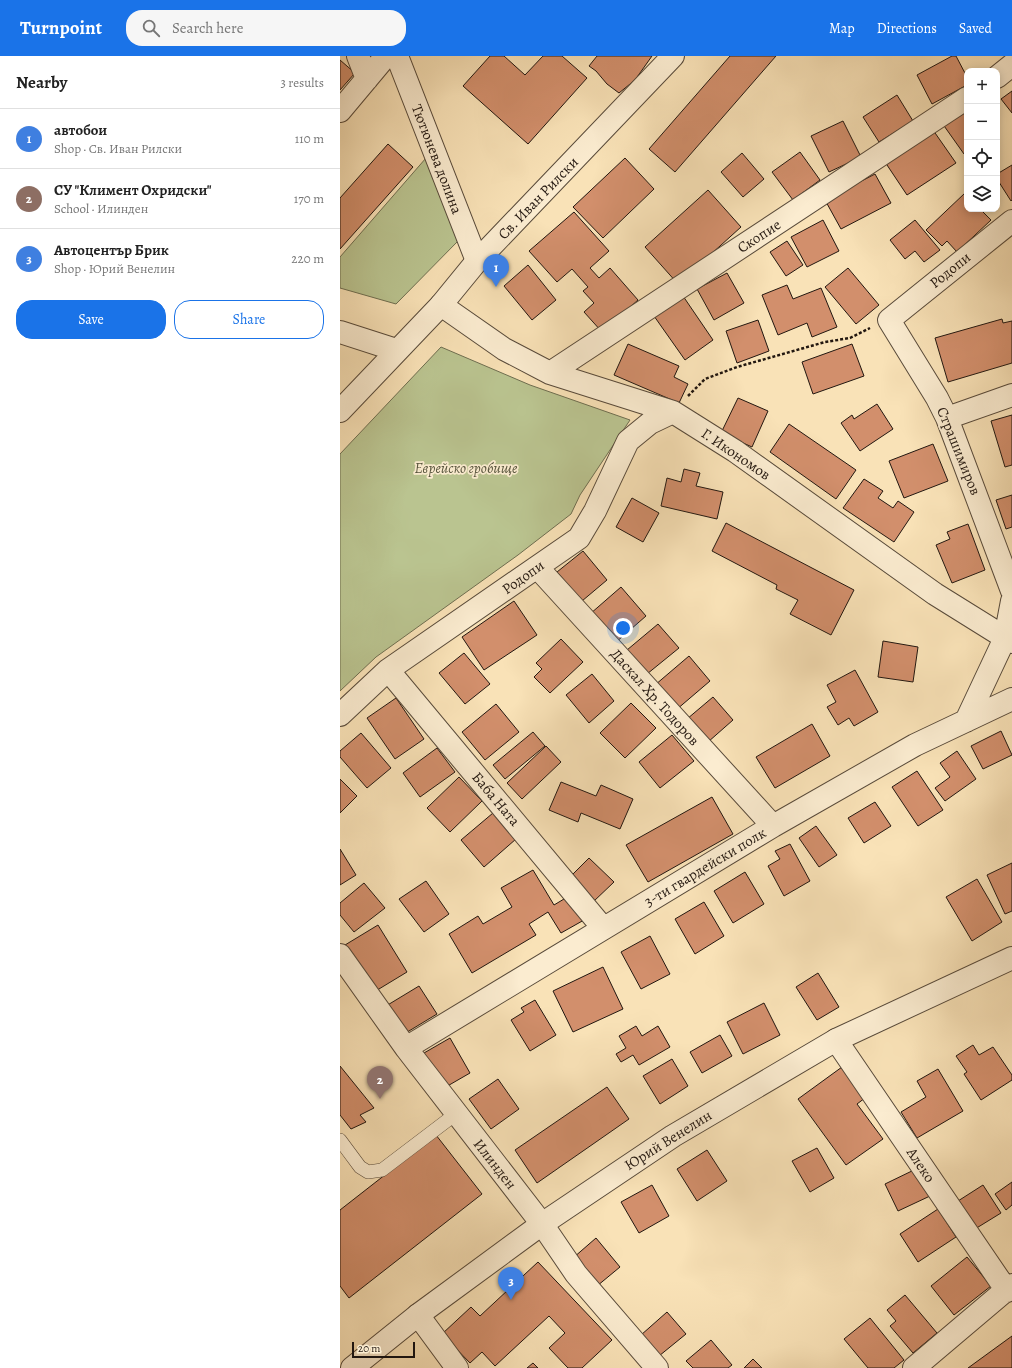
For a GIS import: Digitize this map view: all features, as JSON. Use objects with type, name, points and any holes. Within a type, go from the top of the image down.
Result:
[{"type":"street","points":[[358,56],[367,79]]},
{"type":"street","points":[[340,111],[386,56]]},
{"type":"street","name":"Тютюнева долина","points":[[397,56],[477,261]]},
{"type":"street","name":"Св. Иван Рилски","points":[[340,411],[396,350],[441,305],[477,261],[673,56]]},
{"type":"street","points":[[1000,75],[1012,65]]},
{"type":"street","name":"Скопие","points":[[550,373],[964,100]]},
{"type":"street","name":"Родопи","points":[[889,320],[1012,221]]},
{"type":"street","name":"Г. Икономов","points":[[441,305],[504,349],[550,373],[673,412],[735,451],[935,594],[1009,640]]},
{"type":"street","name":"Страшимиров","points":[[889,320],[937,398],[947,418],[1012,591]]},
{"type":"street","points":[[340,332],[396,350]]},
{"type":"street","points":[[947,418],[1012,395]]},
{"type":"street","name":"Родопи","points":[[340,715],[388,670],[579,538],[595,511],[628,441],[650,423],[673,412]]},
{"type":"street","name":"Даскал Хр. Тодоров","points":[[537,567],[773,826]]},
{"type":"street","points":[[966,721],[1009,640],[1012,601]]},
{"type":"street","name":"Баба Ната","points":[[388,670],[603,928]]},
{"type":"street","name":"3-ти гвардейски полк","points":[[406,1048],[773,826],[915,745],[1012,699]]},
{"type":"street","name":"Илинден","points":[[340,955],[406,1048],[542,1224],[576,1274],[657,1368]]},
{"type":"street","name":"Юрий Венелин","points":[[352,1368],[418,1315],[542,1224],[673,1136],[836,1040],[1012,958]]},
{"type":"street","name":"Алеко","points":[[836,1040],[1009,1288]]},
{"type":"street","points":[[914,1368],[1009,1288]]},
{"type":"street","points":[[418,1315],[457,1368]]},
{"type":"street","points":[[340,1364],[343,1368]]},
{"type":"lane","points":[[340,1140],[360,1167],[368,1172],[382,1170],[456,1113]]},
{"type":"path","points":[[673,412],[705,379],[774,355],[825,342],[850,338],[889,320]]},
{"type":"green space","points":[[426,158],[458,241],[396,304],[340,288],[340,257]]},
{"type":"green space","name":"Еврейско гробище","points":[[441,347],[530,385],[630,420],[580,495],[571,514],[518,555],[376,657],[340,691],[340,454]]},
{"type":"building","points":[[490,56],[504,56],[525,75],[543,56],[562,56],[587,78],[528,144],[463,86]]},
{"type":"building","points":[[597,56],[652,56],[635,80],[619,93],[607,84],[596,71],[589,66]]},
{"type":"building","points":[[730,56],[776,56],[675,172],[649,149]]},
{"type":"building","points":[[952,56],[956,56],[964,71],[964,87],[932,104],[917,75]]},
{"type":"building","points":[[340,60],[355,73],[340,90]]},
{"type":"building","points":[[1012,91],[1012,113],[1001,99]]},
{"type":"building","points":[[897,95],[913,121],[879,142],[863,117]]},
{"type":"building","points":[[964,108],[964,154],[942,123]]},
{"type":"building","points":[[843,121],[861,157],[829,172],[811,136]]},
{"type":"building","points":[[933,130],[956,163],[907,195],[885,162]]},
{"type":"building","points":[[388,144],[413,167],[340,249],[340,198]]},
{"type":"building","points":[[800,152],[820,180],[793,200],[772,172]]},
{"type":"building","points":[[742,153],[764,179],[743,197],[721,172]]},
{"type":"building","points":[[625,158],[654,189],[603,238],[573,207]]},
{"type":"building","points":[[1012,165],[1011,201],[1000,184],[1000,172]]},
{"type":"building","points":[[875,174],[891,203],[841,229],[825,200]]},
{"type":"building","points":[[708,190],[741,227],[678,284],[645,247]]},
{"type":"building","points":[[964,194],[964,212],[983,212],[991,220],[957,252],[947,241],[942,246],[926,230]]},
{"type":"building","points":[[574,212],[609,251],[590,268],[599,278],[610,268],[638,300],[602,332],[584,312],[594,303],[583,291],[588,287],[572,269],[557,282],[529,251]]},
{"type":"building","points":[[823,220],[839,251],[807,267],[791,237]]},
{"type":"building","points":[[915,220],[940,250],[924,262],[915,251],[905,259],[890,240]]},
{"type":"building","points":[[787,241],[803,265],[786,276],[770,252]]},
{"type":"building","points":[[528,265],[556,300],[532,320],[504,286]]},
{"type":"building","points":[[848,268],[879,305],[856,324],[825,287]]},
{"type":"building","points":[[727,273],[744,303],[714,320],[697,289]]},
{"type":"building","points":[[787,285],[793,299],[821,288],[837,327],[812,337],[807,323],[778,335],[762,295]]},
{"type":"building","points":[[683,296],[713,340],[685,360],[654,316]]},
{"type":"building","points":[[1002,319],[1003,323],[1012,321],[1012,363],[948,382],[935,338]]},
{"type":"building","points":[[758,320],[769,351],[737,363],[726,331]]},
{"type":"building","points":[[628,344],[679,366],[674,377],[688,384],[679,403],[614,375]]},
{"type":"building","points":[[852,344],[864,376],[813,394],[802,362]]},
{"type":"building","points":[[738,398],[768,411],[752,447],[721,433]]},
{"type":"building","points":[[877,404],[893,429],[860,451],[841,423],[852,415],[854,419]]},
{"type":"building","points":[[1012,415],[1012,465],[1005,467],[991,421]]},
{"type":"building","points":[[789,424],[856,470],[836,499],[770,452]]},
{"type":"building","points":[[933,444],[948,481],[904,498],[889,461]]},
{"type":"building","points":[[684,469],[700,473],[696,486],[723,492],[717,519],[661,506],[667,478],[681,482]]},
{"type":"building","points":[[864,479],[883,491],[878,498],[893,508],[898,501],[914,512],[894,542],[843,508]]},
{"type":"building","points":[[1012,495],[1012,527],[1006,529],[996,500]]},
{"type":"building","points":[[632,498],[659,513],[643,542],[616,527]]},
{"type":"building","points":[[726,523],[854,590],[831,635],[790,614],[798,600],[776,589],[777,585],[712,551]]},
{"type":"building","points":[[968,524],[985,570],[952,583],[936,545],[950,539],[947,532]]},
{"type":"building","points":[[583,551],[607,580],[582,601],[557,572]]},
{"type":"building","points":[[621,587],[646,616],[615,643],[590,614]]},
{"type":"building","points":[[514,601],[537,635],[484,670],[462,637]]},
{"type":"building","points":[[658,624],[679,648],[647,674],[627,650]]},
{"type":"building","points":[[561,639],[583,662],[550,693],[534,677],[542,669],[536,663]]},
{"type":"building","points":[[883,641],[918,647],[913,682],[878,677]]},
{"type":"building","points":[[464,653],[490,684],[465,704],[439,673]]},
{"type":"building","points":[[689,656],[710,681],[676,710],[655,685]]},
{"type":"building","points":[[855,670],[878,712],[854,726],[849,718],[838,725],[827,707],[836,702],[827,685]]},
{"type":"building","points":[[592,674],[614,701],[589,723],[566,695]]},
{"type":"building","points":[[713,697],[733,720],[708,742],[687,719]]},
{"type":"building","points":[[396,698],[424,739],[395,759],[367,718]]},
{"type":"building","points":[[631,703],[656,728],[625,758],[600,733]]},
{"type":"building","points":[[496,704],[519,732],[485,760],[462,732]]},
{"type":"building","points":[[812,724],[830,756],[775,788],[756,757]]},
{"type":"building","points":[[1001,731],[1012,755],[983,769],[971,746]]},
{"type":"building","points":[[533,732],[545,746],[505,779],[493,765]]},
{"type":"building","points":[[361,733],[391,768],[367,788],[340,757],[340,751]]},
{"type":"building","points":[[672,735],[694,761],[660,788],[639,762]]},
{"type":"building","points":[[546,746],[561,762],[522,799],[507,783]]},
{"type":"building","points":[[437,748],[455,772],[420,797],[403,773]]},
{"type":"building","points":[[957,751],[976,779],[945,801],[935,788],[950,777],[940,763]]},
{"type":"building","points":[[917,771],[943,810],[918,826],[892,787]]},
{"type":"building","points":[[459,777],[482,801],[450,832],[427,808]]},
{"type":"building","points":[[340,779],[357,796],[340,813]]},
{"type":"building","points":[[561,782],[596,796],[601,785],[633,799],[620,829],[581,813],[578,822],[549,810]]},
{"type":"building","points":[[712,797],[733,834],[648,882],[626,845]]},
{"type":"building","points":[[875,802],[891,826],[864,843],[848,818]]},
{"type":"building","points":[[493,813],[516,839],[484,867],[461,840]]},
{"type":"building","points":[[816,826],[837,855],[819,867],[799,838]]},
{"type":"building","points":[[790,844],[810,881],[784,896],[768,866],[780,859],[775,851]]},
{"type":"building","points":[[340,849],[356,875],[340,885]]},
{"type":"building","points":[[589,858],[614,882],[593,902],[569,878]]},
{"type":"building","points":[[1012,863],[1012,911],[1005,914],[987,875]]},
{"type":"building","points":[[533,870],[554,905],[569,896],[584,920],[561,933],[548,912],[529,924],[536,935],[472,973],[449,934],[478,916],[483,924],[512,907],[501,888]]},
{"type":"building","points":[[745,872],[764,904],[733,923],[714,891]]},
{"type":"building","points":[[977,879],[1002,922],[972,941],[946,897]]},
{"type":"building","points":[[426,881],[449,914],[424,932],[399,899]]},
{"type":"building","points":[[364,883],[385,908],[354,932],[340,915],[340,903]]},
{"type":"building","points":[[704,902],[724,936],[695,954],[675,919]]},
{"type":"building","points":[[378,925],[407,972],[374,992],[345,945]]},
{"type":"building","points":[[650,936],[670,974],[641,989],[621,952]]},
{"type":"building","points":[[603,967],[623,1009],[573,1032],[553,991]]},
{"type":"building","points":[[818,973],[839,1007],[817,1020],[796,987]]},
{"type":"building","points":[[419,986],[437,1014],[404,1034],[386,1006]]},
{"type":"building","points":[[535,1000],[556,1035],[530,1051],[511,1020],[524,1012],[521,1008]]},
{"type":"building","points":[[764,1003],[780,1035],[743,1054],[727,1022]]},
{"type":"building","points":[[636,1026],[642,1036],[658,1026],[670,1047],[639,1065],[633,1055],[621,1062],[616,1054],[626,1048],[619,1036]]},
{"type":"building","points":[[720,1035],[732,1056],[702,1073],[690,1052]]},
{"type":"building","points":[[450,1038],[470,1073],[444,1088],[424,1053]]},
{"type":"building","points":[[973,1045],[979,1055],[993,1047],[1012,1075],[1012,1080],[981,1100],[964,1074],[967,1072],[956,1056]]},
{"type":"building","points":[[672,1059],[688,1086],[660,1104],[643,1076]]},
{"type":"building","points":[[340,1066],[374,1108],[360,1115],[366,1122],[351,1129],[340,1115]]},
{"type":"building","points":[[842,1067],[865,1098],[857,1104],[883,1139],[846,1165],[798,1099]]},
{"type":"building","points":[[938,1069],[963,1111],[917,1138],[901,1112],[926,1097],[917,1081]]},
{"type":"building","points":[[498,1079],[519,1109],[491,1129],[469,1099]]},
{"type":"building","points":[[607,1087],[629,1119],[537,1183],[515,1150]]},
{"type":"building","points":[[436,1135],[482,1194],[349,1298],[340,1286],[340,1210]]},
{"type":"building","points":[[817,1148],[834,1178],[810,1192],[792,1161]]},
{"type":"building","points":[[707,1150],[727,1181],[697,1201],[677,1169]]},
{"type":"building","points":[[916,1169],[930,1196],[898,1211],[885,1184]]},
{"type":"building","points":[[1012,1182],[1012,1205],[1006,1210],[995,1194]]},
{"type":"building","points":[[652,1185],[669,1216],[639,1233],[621,1202]]},
{"type":"building","points":[[983,1185],[1001,1213],[975,1229],[958,1201]]},
{"type":"building","points":[[938,1209],[956,1237],[918,1262],[900,1234]]},
{"type":"building","points":[[596,1238],[620,1267],[597,1286],[573,1258]]},
{"type":"building","points":[[967,1257],[991,1286],[954,1315],[931,1286]]},
{"type":"building","points":[[538,1262],[612,1340],[582,1368],[568,1368],[549,1348],[565,1333],[549,1316],[495,1366],[482,1352],[470,1363],[442,1334],[471,1307],[480,1316]]},
{"type":"building","points":[[905,1295],[937,1333],[913,1353],[890,1326],[896,1321],[887,1310]]},
{"type":"building","points":[[667,1312],[686,1334],[659,1356],[641,1335]]},
{"type":"building","points":[[870,1318],[904,1360],[894,1368],[868,1368],[844,1339]]},
{"type":"building","points":[[1012,1336],[1012,1368],[968,1368]]},
{"type":"building","points":[[711,1340],[732,1365],[728,1368],[693,1368],[686,1361]]},
{"type":"building","points":[[753,1359],[762,1368],[744,1368]]},
{"type":"building","points":[[533,1363],[538,1368],[527,1368]]},
{"type":"place","name":"автобои","points":[[496,287]]},
{"type":"place","name":"СУ \"Климент Охридски\"","points":[[380,1099]]},
{"type":"place","name":"Автоцентър Брик","points":[[511,1300]]}]
